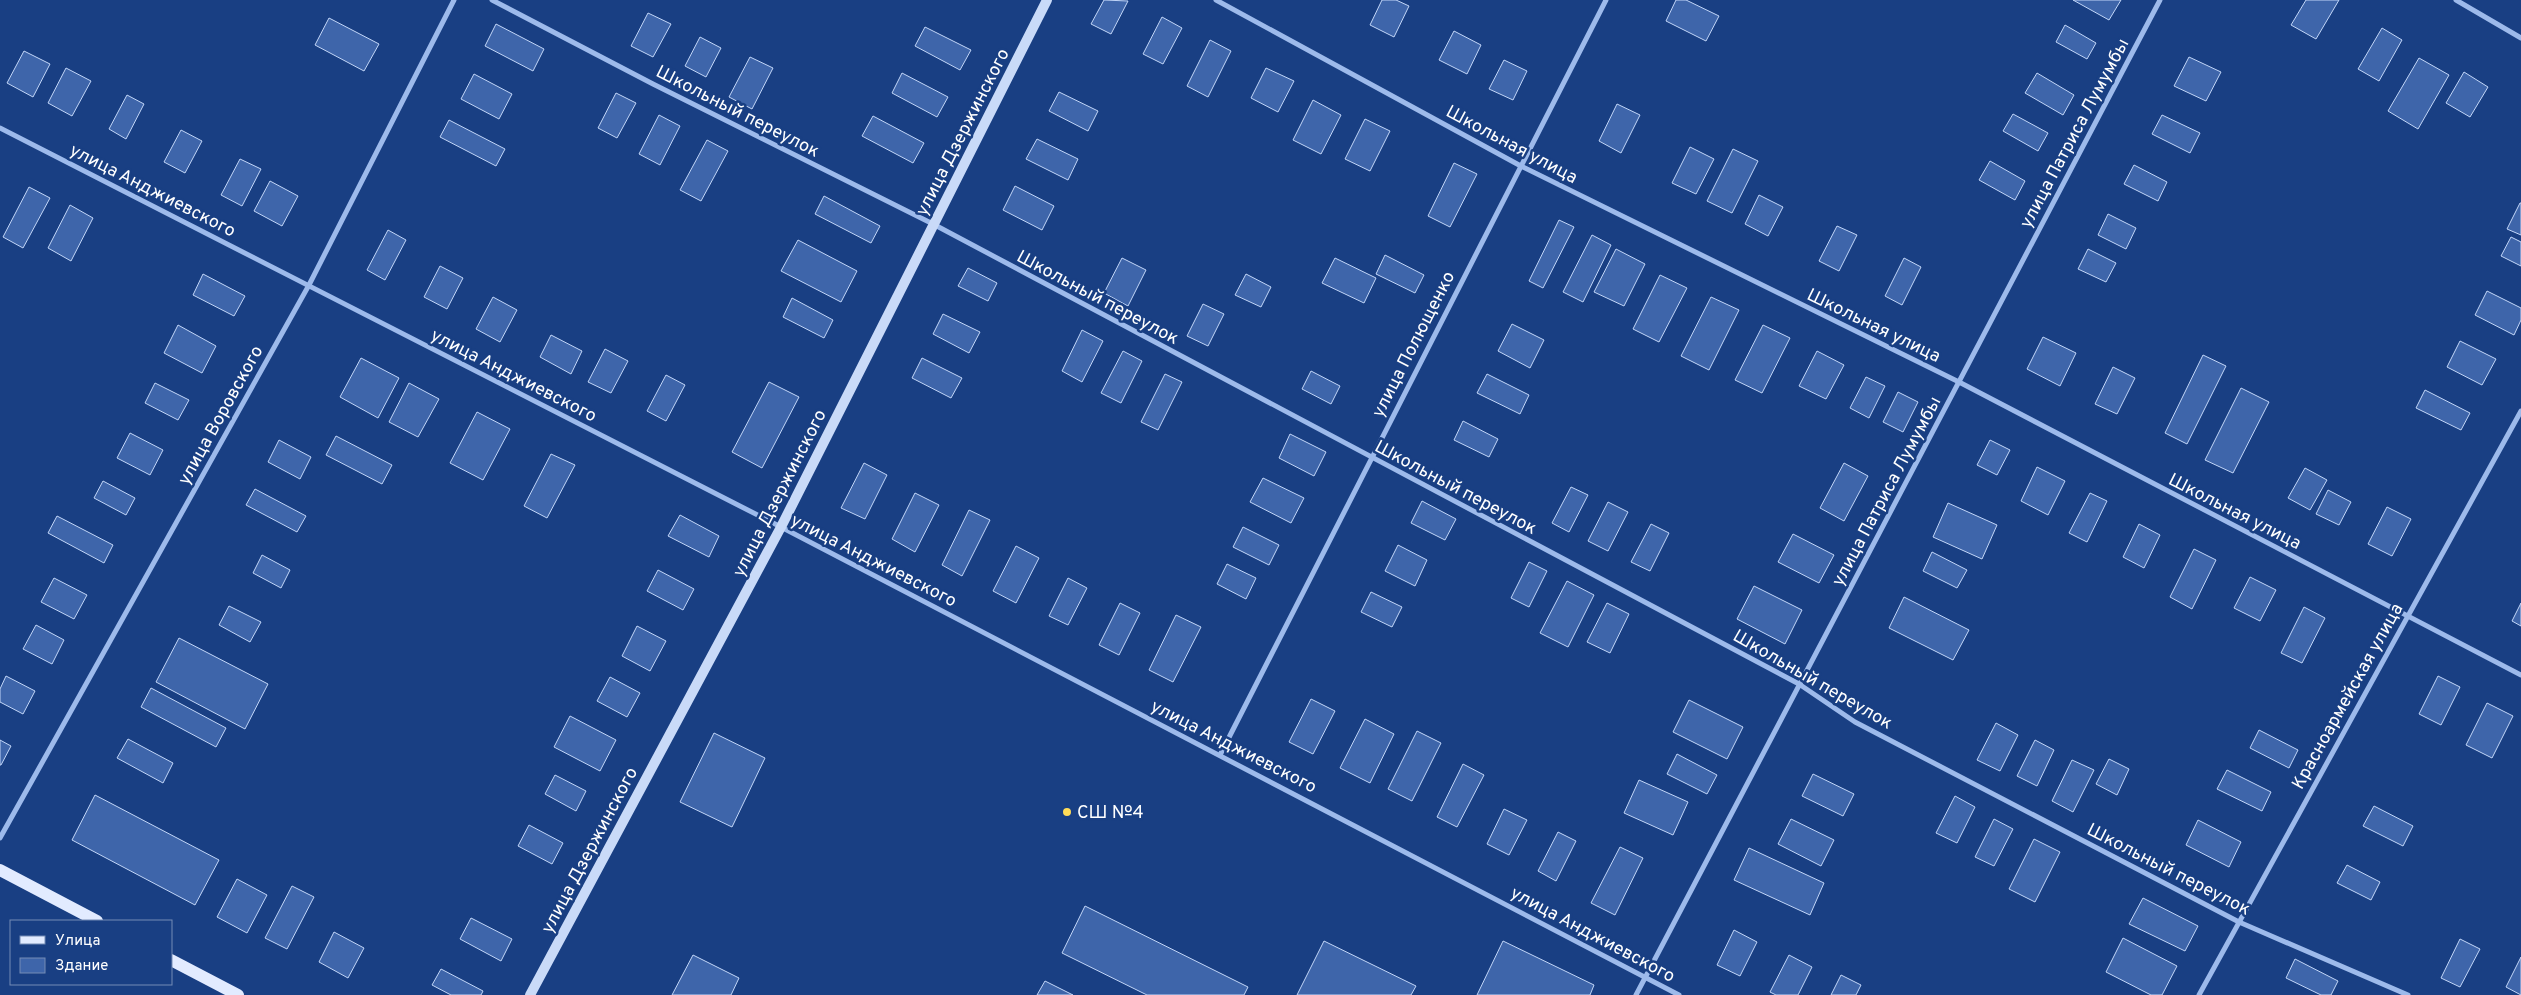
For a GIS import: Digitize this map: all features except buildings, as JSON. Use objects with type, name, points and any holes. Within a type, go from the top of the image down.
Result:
[{"type":"main road","points":[[0,870],[95,920]]},
{"type":"main road","points":[[172,961],[238,995]]},
{"type":"street","name":"улица Воровского","points":[[0,838],[309,285],[454,0]]},
{"type":"street","name":"Школьный переулок","points":[[492,0],[654,84],[934,224],[1799,684],[1855,722],[2239,922],[2408,995]]},
{"type":"street","name":"улица Дзержинского","points":[[530,995],[781,527],[1047,0]]},
{"type":"street","name":"Школьная улица","points":[[1216,0],[1519,166],[1959,382],[2521,675]]},
{"type":"street","name":"улица Полющенко","points":[[1220,755],[1519,166],[1606,0]]},
{"type":"street","name":"улица Патриса Лумумбы","points":[[1636,995],[2160,0]]},
{"type":"street","points":[[2456,0],[2521,38]]},
{"type":"street","name":"улица Анджиевского","points":[[0,128],[781,527],[1679,995]]},
{"type":"street","name":"Красноармейская улица","points":[[2199,995],[2521,411]]},
{"type":"place","name":"СШ №4","points":[[1067,812]]}]
